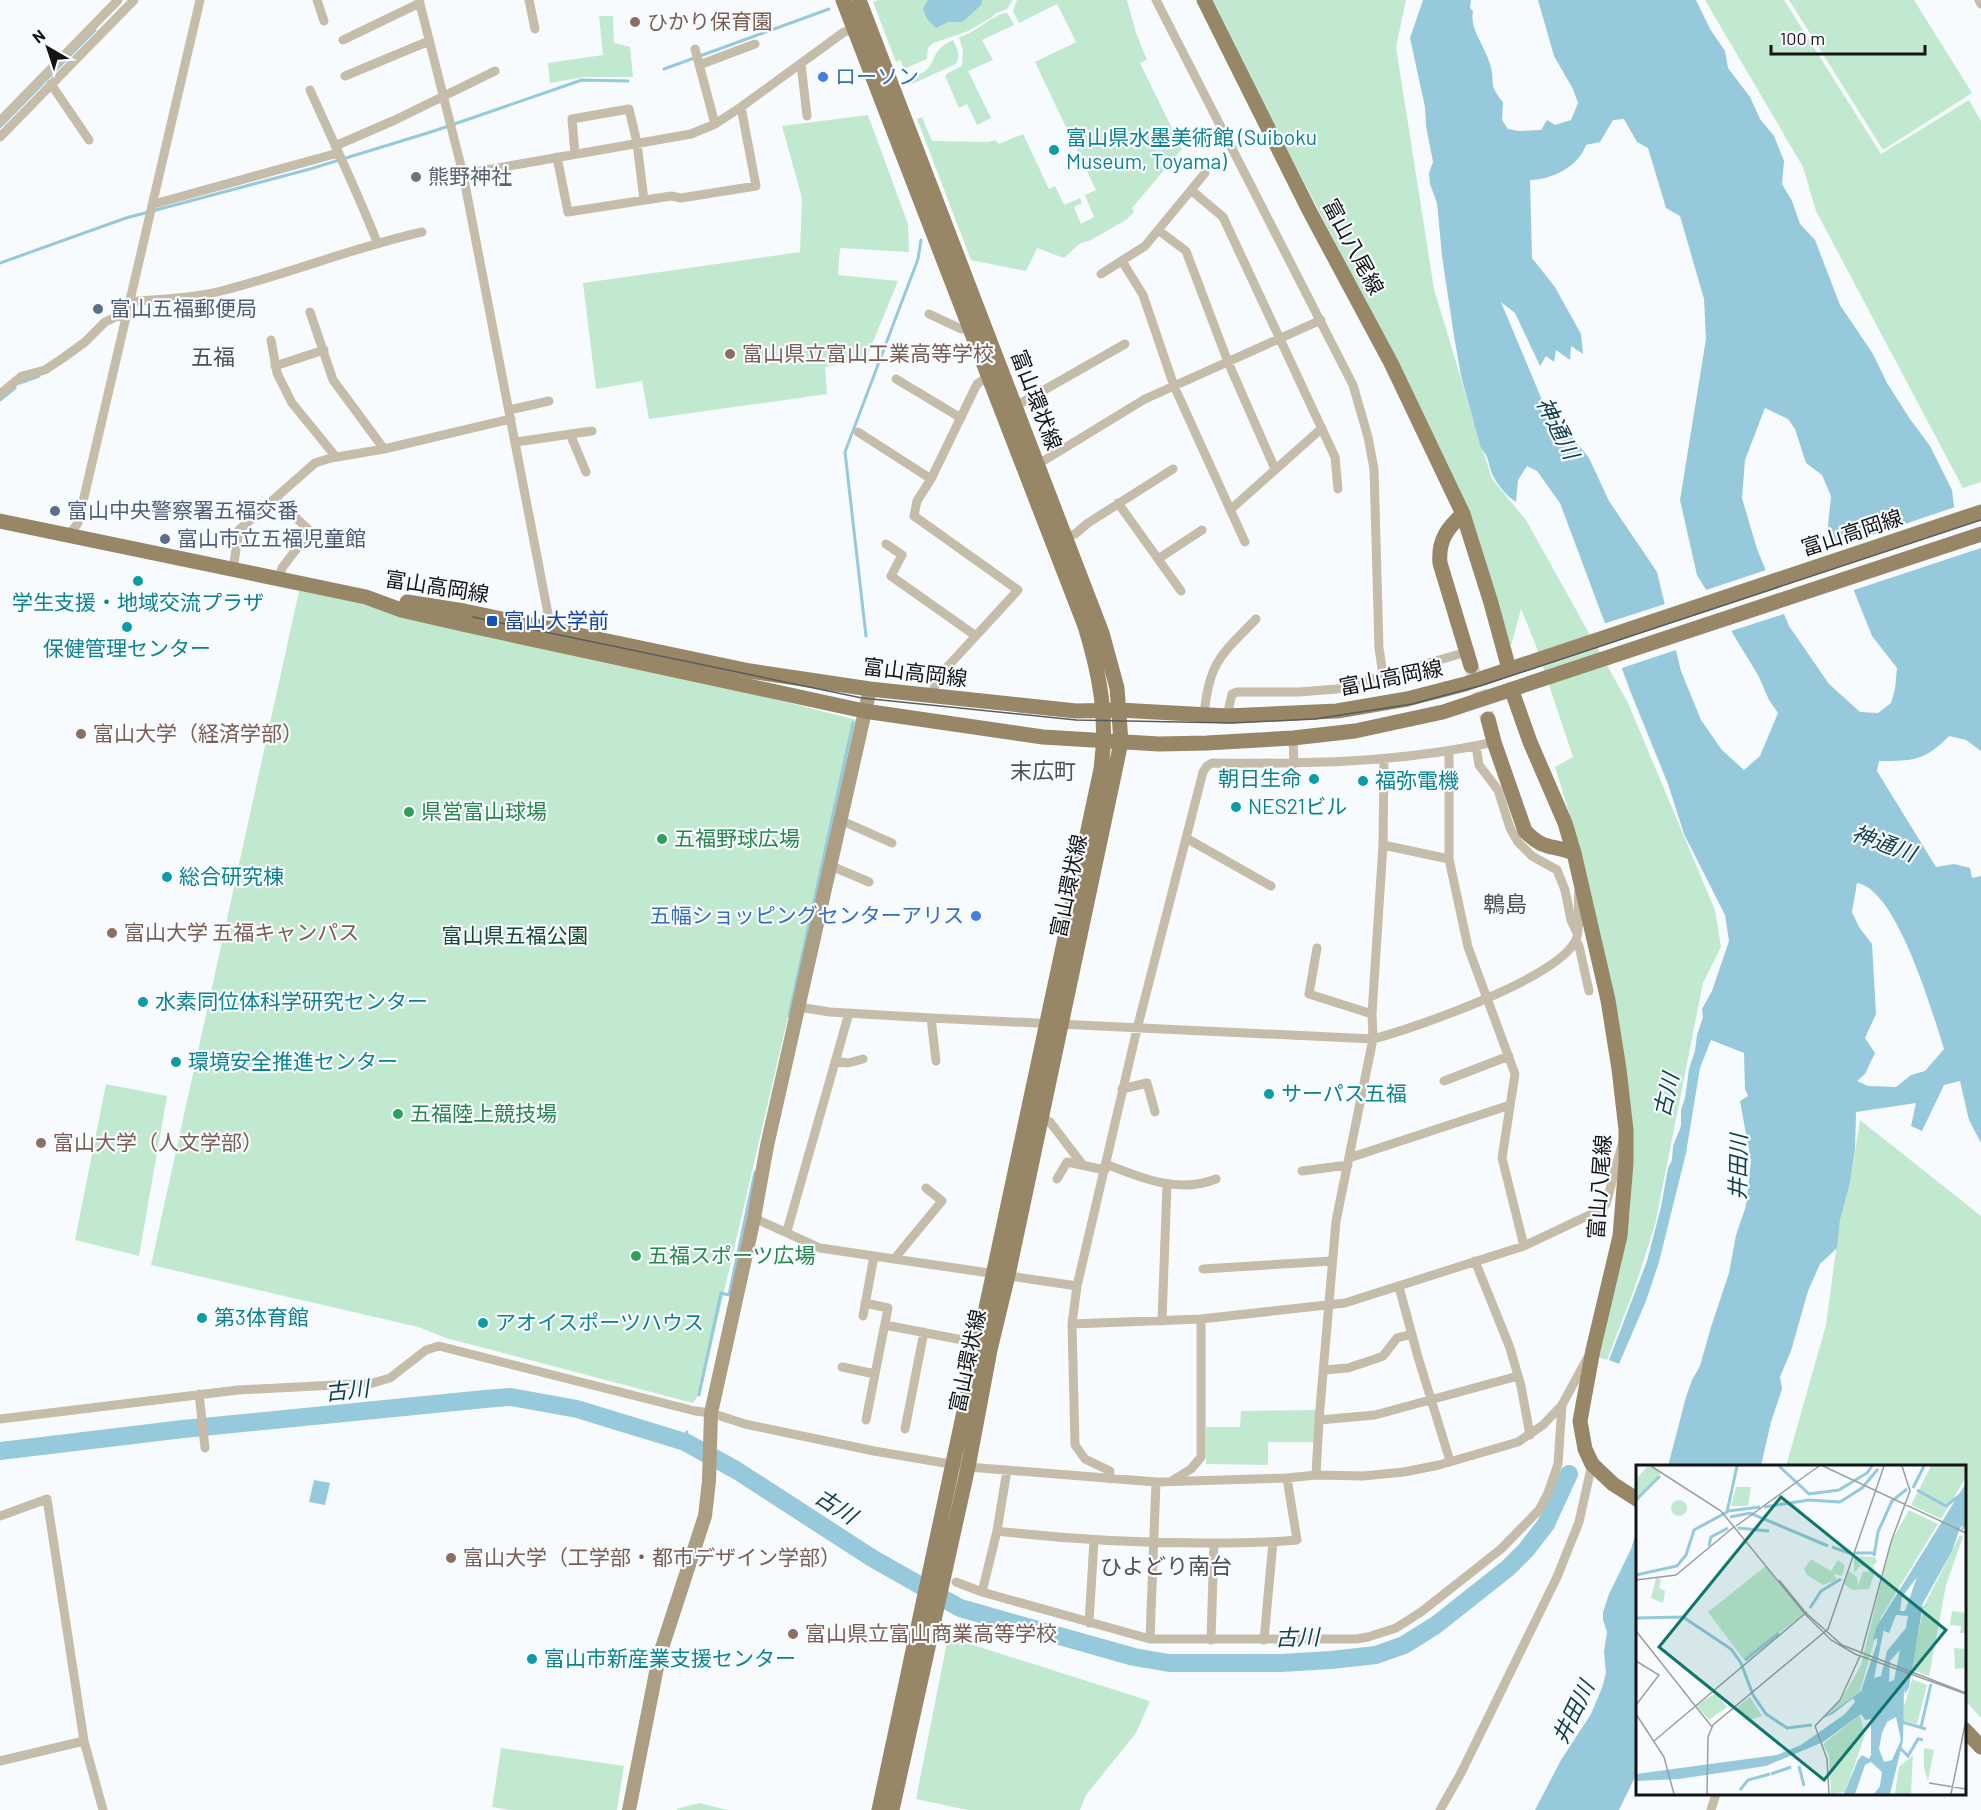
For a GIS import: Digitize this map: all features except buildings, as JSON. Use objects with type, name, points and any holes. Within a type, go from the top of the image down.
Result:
[{"type":"main road","name":"富山環状線","points":[[843,0],[861,26],[902,115],[995,373],[1060,539],[1102,633],[1117,687],[1119,710],[1121,742],[1008,1275],[961,1466]]},
{"type":"main road","name":"富山環状線","points":[[859,0],[861,26],[970,327],[995,373]]},
{"type":"main road","name":"富山八尾線","points":[[1204,0],[1310,212],[1391,363],[1463,514],[1512,668]]},
{"type":"main road","name":"富山高岡線","points":[[366,597],[464,611],[734,669],[931,697],[1076,711],[1119,710],[1227,716],[1337,711],[1407,699],[1465,684],[1981,512]]},
{"type":"main road","points":[[1463,514],[1445,533],[1439,553],[1469,659]]},
{"type":"main road","points":[[0,521],[366,597]]},
{"type":"main road","name":"富山高岡線","points":[[366,597],[401,610],[462,624],[864,711],[1043,737],[1121,742],[1207,743],[1293,738],[1355,731],[1412,720],[1516,689],[1981,534]]},
{"type":"main road","name":"富山環状線","points":[[879,1810],[928,1614],[943,1579],[978,1343],[1101,769],[1105,741],[1104,710],[1094,655],[1060,539]]},
{"type":"main road","name":"富山八尾線","points":[[1516,689],[1530,742],[1565,823],[1574,853],[1608,1000],[1626,1130],[1626,1163],[1620,1236],[1593,1350],[1580,1421],[1585,1449],[1592,1464],[1613,1484],[1636,1499]]},
{"type":"main road","points":[[1488,719],[1525,831],[1536,842],[1549,848],[1559,847],[1574,853]]},
{"type":"main road","name":"富山環状線","points":[[892,1810],[928,1614]]},
{"type":"main road","points":[[1966,1730],[1981,1747]]},
{"type":"street","points":[[0,120],[118,0]]},
{"type":"street","points":[[0,137],[134,0]]},
{"type":"street","points":[[69,535],[78,523],[200,0]]},
{"type":"street","points":[[317,0],[324,21]]},
{"type":"street","points":[[529,0],[535,29]]},
{"type":"street","points":[[1156,0],[1353,385],[1368,437],[1374,469],[1379,648],[1383,675]]},
{"type":"street","points":[[1978,0],[1981,4]]},
{"type":"street","points":[[343,40],[420,2],[463,174],[551,629]]},
{"type":"street","points":[[463,174],[691,134],[716,124],[844,32],[861,26]]},
{"type":"street","points":[[345,76],[429,41]]},
{"type":"street","points":[[716,124],[697,57],[755,44]]},
{"type":"street","points":[[801,64],[807,117]]},
{"type":"street","points":[[154,204],[336,149],[495,71]]},
{"type":"street","points":[[51,84],[89,140]]},
{"type":"street","points":[[310,90],[336,149],[353,180],[377,242]]},
{"type":"street","points":[[557,157],[568,212],[756,186],[741,107]]},
{"type":"street","points":[[575,153],[572,119],[629,109],[637,143],[644,200]]},
{"type":"street","points":[[1101,274],[1145,246],[1205,173]]},
{"type":"street","points":[[1191,190],[1223,217],[1335,457],[1338,489]]},
{"type":"street","points":[[1158,230],[1186,250],[1228,362],[1275,469]]},
{"type":"street","points":[[130,302],[222,291],[338,257],[377,242],[422,232]]},
{"type":"street","points":[[1122,261],[1143,296],[1174,386],[1245,542]]},
{"type":"street","points":[[310,312],[333,380],[384,450]]},
{"type":"street","points":[[929,314],[960,329],[970,327]]},
{"type":"street","points":[[0,394],[22,376],[45,370],[63,358],[85,342],[105,322],[118,316],[126,318]]},
{"type":"street","points":[[1032,467],[1145,399],[1321,320]]},
{"type":"street","points":[[271,340],[277,373],[292,403],[336,457]]},
{"type":"street","points":[[1009,408],[1125,345]]},
{"type":"street","points":[[276,366],[324,350]]},
{"type":"street","points":[[931,697],[938,677],[1018,590],[914,516],[917,501],[931,479],[977,384],[995,373]]},
{"type":"street","points":[[896,379],[961,418]]},
{"type":"street","points":[[233,569],[239,530],[315,463],[336,457],[384,450],[549,401]]},
{"type":"street","points":[[1230,510],[1322,428]]},
{"type":"street","points":[[516,442],[592,431]]},
{"type":"street","points":[[858,432],[931,479]]},
{"type":"street","points":[[570,434],[586,472]]},
{"type":"street","points":[[1060,539],[1075,534],[1118,503],[1173,469]]},
{"type":"street","points":[[275,498],[310,531],[282,568],[286,579]]},
{"type":"street","points":[[1118,503],[1181,591]]},
{"type":"street","points":[[1158,559],[1202,530]]},
{"type":"street","points":[[886,544],[902,555],[891,576],[975,636]]},
{"type":"street","points":[[1204,715],[1206,691],[1213,669],[1221,656],[1256,619]]},
{"type":"street","points":[[1227,716],[1232,694],[1237,692],[1324,691],[1383,675],[1469,659]]},
{"type":"street","points":[[628,1810],[659,1657],[705,1516],[709,1481],[710,1419],[754,1218],[766,1146],[870,689]]},
{"type":"street","points":[[1293,738],[1294,764]]},
{"type":"street","points":[[1110,1479],[1110,1471],[1085,1459],[1075,1445],[1072,1324],[1077,1286],[1122,1089],[1206,766],[1384,759],[1449,752],[1494,742]]},
{"type":"street","points":[[1476,746],[1479,765],[1498,790],[1510,828],[1518,842],[1532,856],[1557,870],[1565,890],[1589,991]]},
{"type":"street","points":[[1449,752],[1449,859],[1468,947],[1515,1074],[1502,1158],[1524,1246]]},
{"type":"street","points":[[1316,1475],[1336,1221],[1373,1040],[1372,1014],[1383,845],[1384,759]]},
{"type":"street","points":[[840,820],[892,843]]},
{"type":"street","points":[[1186,838],[1271,886]]},
{"type":"street","points":[[1383,845],[1449,859]]},
{"type":"street","points":[[829,865],[869,882]]},
{"type":"street","points":[[798,1007],[830,1012],[1045,1025],[1373,1040],[1404,1031],[1487,999],[1563,955],[1576,937],[1580,877]]},
{"type":"street","points":[[1317,948],[1309,994],[1372,1014]]},
{"type":"street","points":[[787,1231],[849,1013]]},
{"type":"street","points":[[930,1018],[936,1061]]},
{"type":"street","points":[[1444,1082],[1509,1056]]},
{"type":"street","points":[[835,1061],[848,1063],[863,1059]]},
{"type":"street","points":[[1122,1089],[1148,1083],[1155,1113]]},
{"type":"street","points":[[1302,1171],[1348,1162],[1510,1105]]},
{"type":"street","points":[[1041,1119],[1050,1122],[1082,1164]]},
{"type":"street","points":[[1072,1324],[1201,1319],[1328,1306],[1399,1287],[1524,1246],[1600,1210],[1606,1204],[1626,1130]]},
{"type":"street","points":[[1057,1179],[1067,1162],[1105,1167],[1167,1184],[1201,1185],[1216,1179]]},
{"type":"street","points":[[1162,1321],[1167,1184]]},
{"type":"street","points":[[896,1258],[942,1201],[926,1188]]},
{"type":"street","points":[[754,1218],[787,1231],[820,1248],[1077,1286]]},
{"type":"street","points":[[863,1316],[874,1256]]},
{"type":"street","points":[[1203,1269],[1332,1261]]},
{"type":"street","points":[[1475,1261],[1494,1304],[1518,1377],[1530,1435]]},
{"type":"street","points":[[1399,1287],[1450,1461]]},
{"type":"street","points":[[865,1303],[888,1308],[866,1420]]},
{"type":"street","points":[[1172,1481],[1191,1469],[1201,1456],[1201,1319]]},
{"type":"street","points":[[885,1325],[978,1343]]},
{"type":"street","points":[[905,1428],[924,1332]]},
{"type":"street","points":[[1324,1370],[1348,1368],[1376,1359],[1383,1356],[1397,1338],[1413,1334]]},
{"type":"street","points":[[0,1419],[200,1397],[238,1390],[373,1383],[390,1378],[426,1350],[439,1346],[695,1411],[710,1419],[961,1466],[1156,1482],[1316,1475],[1363,1476],[1404,1472],[1518,1442],[1543,1425],[1562,1405],[1593,1350]]},
{"type":"street","points":[[842,1367],[875,1374]]},
{"type":"street","points":[[1319,1420],[1374,1415],[1518,1377]]},
{"type":"street","points":[[200,1397],[205,1448]]},
{"type":"street","points":[[943,1579],[1150,1640],[1356,1639],[1396,1628],[1492,1556],[1539,1510],[1548,1493],[1558,1464],[1562,1405]]},
{"type":"street","points":[[1440,1810],[1461,1773],[1557,1578],[1579,1522],[1592,1464]]},
{"type":"street","points":[[982,1592],[1007,1470]]},
{"type":"street","points":[[996,1531],[1154,1543],[1297,1540],[1287,1478]]},
{"type":"street","points":[[1150,1640],[1156,1482]]},
{"type":"street","points":[[0,1516],[47,1499],[84,1741],[103,1810]]},
{"type":"street","points":[[1089,1623],[1094,1540]]},
{"type":"street","points":[[1264,1640],[1274,1542]]},
{"type":"street","points":[[1211,1640],[1214,1543]]},
{"type":"street","points":[[0,1761],[84,1741]]},
{"type":"street","points":[[1711,1810],[1716,1795]]},
{"type":"green space","points":[[878,0],[1013,0],[1007,9],[996,13],[966,32],[933,43],[928,48],[927,59],[904,69],[900,60],[896,62],[873,2]]},
{"type":"green space","points":[[1017,0],[1127,0],[1136,33],[1147,60],[1140,63],[1182,149],[1132,208],[1134,212],[1126,220],[1091,240],[1079,244],[1064,258],[1037,248],[1026,271],[971,260],[917,119],[922,117],[932,141],[988,142],[995,140],[999,144],[1023,134],[1049,189],[1055,186],[1064,205],[1080,198],[1082,203],[1074,207],[1081,224],[1094,217],[1085,195],[1096,190],[1035,62],[1076,42],[1057,4],[1019,23],[1013,11]]},
{"type":"green space","points":[[1210,0],[1406,0],[1396,47],[1434,289],[1492,479],[1526,520],[1628,703],[1715,910],[1721,947],[1703,983],[1655,1225],[1634,1290],[1607,1360],[1598,1357],[1630,1213],[1631,1131],[1572,822],[1555,767],[1573,757],[1535,643],[1521,609],[1511,646],[1444,463],[1352,275]]},
{"type":"green space","points":[[1705,0],[1784,0],[1881,154],[1969,100],[1981,121],[1981,482],[1963,488],[1816,211],[1803,167]]},
{"type":"green space","points":[[1789,0],[1914,0],[1972,93],[1883,150]]},
{"type":"green space","points":[[1005,13],[1014,25],[982,40],[993,60],[968,71],[991,118],[977,125],[967,104],[959,108],[945,76],[962,66],[963,51],[959,37]]},
{"type":"green space","points":[[599,16],[613,16],[614,43],[630,47],[633,77],[584,77],[550,83],[548,63],[603,55]]},
{"type":"green space","points":[[953,40],[958,55],[956,64],[912,84],[910,77],[924,72],[931,65],[937,52]]},
{"type":"green space","points":[[868,115],[908,224],[909,252],[840,248],[838,275],[898,281],[866,359],[825,367],[827,394],[649,419],[642,381],[596,389],[583,283],[800,252],[802,198],[782,126]]},
{"type":"green space","name":"富山県五福公園","points":[[299,591],[509,635],[857,720],[701,1391],[693,1403],[446,1338],[418,1327],[151,1265]]},
{"type":"green space","points":[[106,1084],[167,1096],[139,1256],[75,1240]]},
{"type":"green space","points":[[1860,1120],[1981,1216],[1981,1718],[1966,1701],[1966,1465],[1786,1465],[1826,1325],[1840,1220],[1850,1183]]},
{"type":"green space","points":[[1317,1410],[1314,1442],[1268,1442],[1268,1465],[1206,1464],[1206,1427],[1240,1427],[1241,1411]]},
{"type":"green space","name":"富山県立富山商業高等学校","points":[[948,1637],[1150,1701],[1136,1733],[1086,1795],[1080,1810],[967,1810],[916,1799]]},
{"type":"green space","points":[[501,1748],[624,1766],[617,1810],[510,1810],[492,1807]]},
{"type":"green space","points":[[700,1803],[727,1810],[676,1810]]},
{"type":"water","points":[[928,0],[982,0],[981,5],[962,22],[948,22],[936,28],[927,19],[923,9]]},
{"type":"water","name":"神通川","points":[[1423,0],[1471,0],[1470,8],[1473,11],[1475,31],[1488,57],[1492,70],[1493,87],[1503,102],[1502,120],[1508,129],[1519,131],[1541,130],[1547,120],[1555,125],[1571,120],[1578,103],[1573,89],[1554,56],[1538,0],[1696,0],[1710,29],[1725,51],[1728,68],[1750,97],[1760,119],[1774,136],[1784,161],[1782,184],[1792,201],[1800,224],[1815,240],[1840,305],[1873,354],[1887,383],[1930,446],[1952,490],[1954,506],[1981,541],[1981,751],[1966,740],[1949,736],[1933,750],[1917,758],[1879,761],[1877,771],[1936,867],[1954,864],[1970,868],[1972,878],[1981,876],[1981,1143],[1969,1120],[1960,1081],[1944,1085],[1922,1131],[1911,1126],[1916,1103],[1856,1112],[1855,1149],[1850,1183],[1840,1220],[1837,1248],[1820,1264],[1808,1291],[1791,1351],[1780,1377],[1782,1389],[1771,1422],[1761,1465],[1668,1465],[1686,1397],[1700,1366],[1729,1273],[1736,1235],[1746,1206],[1751,1161],[1740,1101],[1748,1096],[1745,1089],[1744,1053],[1711,1040],[1700,1068],[1686,1153],[1659,1262],[1646,1301],[1619,1364],[1609,1360],[1647,1261],[1668,1168],[1672,1160],[1673,1146],[1681,1126],[1681,1110],[1703,1017],[1702,1009],[1712,991],[1729,941],[1725,915],[1684,834],[1668,784],[1631,693],[1560,503],[1537,471],[1527,466],[1518,480],[1516,502],[1513,500],[1495,479],[1481,448],[1461,376],[1454,336],[1437,203],[1430,184],[1429,173],[1433,162],[1425,107],[1410,38]],"holes":[[[1624,119],[1637,142],[1648,148],[1666,208],[1680,216],[1704,299],[1706,339],[1680,500],[1697,575],[1758,675],[1769,700],[1778,713],[1760,756],[1744,770],[1722,750],[1701,720],[1681,671],[1657,572],[1609,501],[1589,458],[1542,400],[1501,302],[1515,313],[1540,366],[1546,356],[1554,362],[1556,350],[1570,360],[1571,346],[1583,354],[1581,334],[1555,287],[1532,258],[1530,180],[1556,174],[1571,165],[1586,145],[1600,142],[1613,120]],[[1765,408],[1788,419],[1795,429],[1806,463],[1822,475],[1831,496],[1828,526],[1872,636],[1897,668],[1891,703],[1878,713],[1860,712],[1829,684],[1789,626],[1757,549],[1742,498],[1745,460]],[[1857,883],[1872,890],[1886,907],[1899,929],[1922,983],[1944,1049],[1925,1071],[1911,1075],[1896,1087],[1868,1086],[1857,1081],[1865,1074],[1875,1053],[1865,1038],[1876,1014],[1872,944],[1859,927],[1852,912]]]},
{"type":"water","points":[[314,1480],[330,1483],[325,1505],[309,1502]]},
{"type":"water","points":[[1636,1532],[1636,1775],[1619,1810],[1535,1810],[1561,1760],[1591,1714],[1602,1688],[1606,1673],[1604,1652],[1607,1632],[1603,1612],[1609,1594],[1631,1549]]},
{"type":"pier","points":[[1958,506],[1981,536],[1981,548],[1851,591],[1834,548]]},
{"type":"pier","points":[[1769,569],[1787,613],[1728,632],[1703,591]]},
{"type":"pier","points":[[1668,603],[1679,649],[1619,669],[1603,624]]},
{"type":"waterway","points":[[664,69],[829,9]]},
{"type":"waterway","points":[[0,127],[95,30]]},
{"type":"waterway","points":[[0,263],[126,218],[310,169],[434,131],[582,80],[628,81]]},
{"type":"waterway","points":[[866,636],[845,452],[918,259],[921,240]]},
{"type":"waterway","points":[[20,383],[39,376]]},
{"type":"waterway","points":[[0,400],[15,388]]},
{"type":"waterway","points":[[789,1016],[853,723]]},
{"type":"waterway","points":[[699,1395],[721,1293],[729,1295],[755,1172]]},
{"type":"waterway","name":"古川","points":[[0,1451],[183,1429],[511,1397],[577,1409],[685,1442],[736,1470],[872,1558],[960,1608],[1134,1657],[1169,1663],[1281,1663],[1331,1660],[1376,1655],[1404,1645],[1436,1625],[1508,1568],[1526,1550],[1546,1524],[1569,1474]]},
{"type":"waterway","points":[[685,1442],[687,1432]]},
{"type":"tunnel","points":[[1472,669],[1488,719]]},
{"type":"tram line","points":[[473,617],[862,698],[1076,720],[1232,723],[1315,719],[1412,704],[1483,685],[1981,520]]},
{"type":"place","name":"ひかり保育園","points":[[635,22]]},
{"type":"place","name":"ローソン","points":[[823,77]]},
{"type":"place","name":"富山県水墨美術館 (Suiboku Museum, Toyama)","points":[[1054,150]]},
{"type":"place","name":"熊野神社","points":[[416,177]]},
{"type":"place","name":"富山五福郵便局","points":[[98,309]]},
{"type":"place","name":"富山県立富山工業高等学校","points":[[730,354]]},
{"type":"place","name":"富山中央警察署五福交番","points":[[55,511]]},
{"type":"place","name":"富山市立五福児童館","points":[[165,539]]},
{"type":"place","name":"学生支援・地域交流プラザ","points":[[138,581]]},
{"type":"place","name":"富山大学前","points":[[492,621]]},
{"type":"place","name":"保健管理センター","points":[[127,627]]},
{"type":"place","name":"富山大学（経済学部）","points":[[81,734]]},
{"type":"place","name":"朝日生命","points":[[1314,779]]},
{"type":"place","name":"福弥電機","points":[[1363,781]]},
{"type":"place","name":"NES21ビル","points":[[1236,807]]},
{"type":"place","name":"県営富山球場","points":[[409,812]]},
{"type":"place","name":"五福野球広場","points":[[662,839]]},
{"type":"place","name":"総合研究棟","points":[[167,877]]},
{"type":"place","name":"五幅ショッピングセンターアリス","points":[[976,916]]},
{"type":"place","name":"富山大学 五福キャンパス","points":[[112,933]]},
{"type":"place","name":"水素同位体科学研究センター","points":[[143,1002]]},
{"type":"place","name":"環境安全推進センター","points":[[176,1062]]},
{"type":"place","name":"サーパス五福","points":[[1269,1094]]},
{"type":"place","name":"五福陸上競技場","points":[[398,1114]]},
{"type":"place","name":"富山大学（人文学部）","points":[[41,1143]]},
{"type":"place","name":"五福スポーツ広場","points":[[636,1256]]},
{"type":"place","name":"第3体育館","points":[[202,1318]]},
{"type":"place","name":"アオイスポーツハウス","points":[[483,1323]]},
{"type":"place","name":"富山大学（工学部・都市デザイン学部）","points":[[451,1558]]},
{"type":"place","name":"富山県立富山商業高等学校","points":[[793,1634]]},
{"type":"place","name":"富山市新産業支援センター","points":[[532,1659]]},
{"type":"district","name":"五福","points":[[213,357]]},
{"type":"district","name":"末広町","points":[[1043,771]]},
{"type":"district","name":"鵯島","points":[[1505,904]]},
{"type":"district","name":"ひよどり南台","points":[[1166,1566]]},
{"type":"water label","name":"井田川","points":[[1738,1167]]},
{"type":"water label","name":"井田川","points":[[1573,1712]]}]
